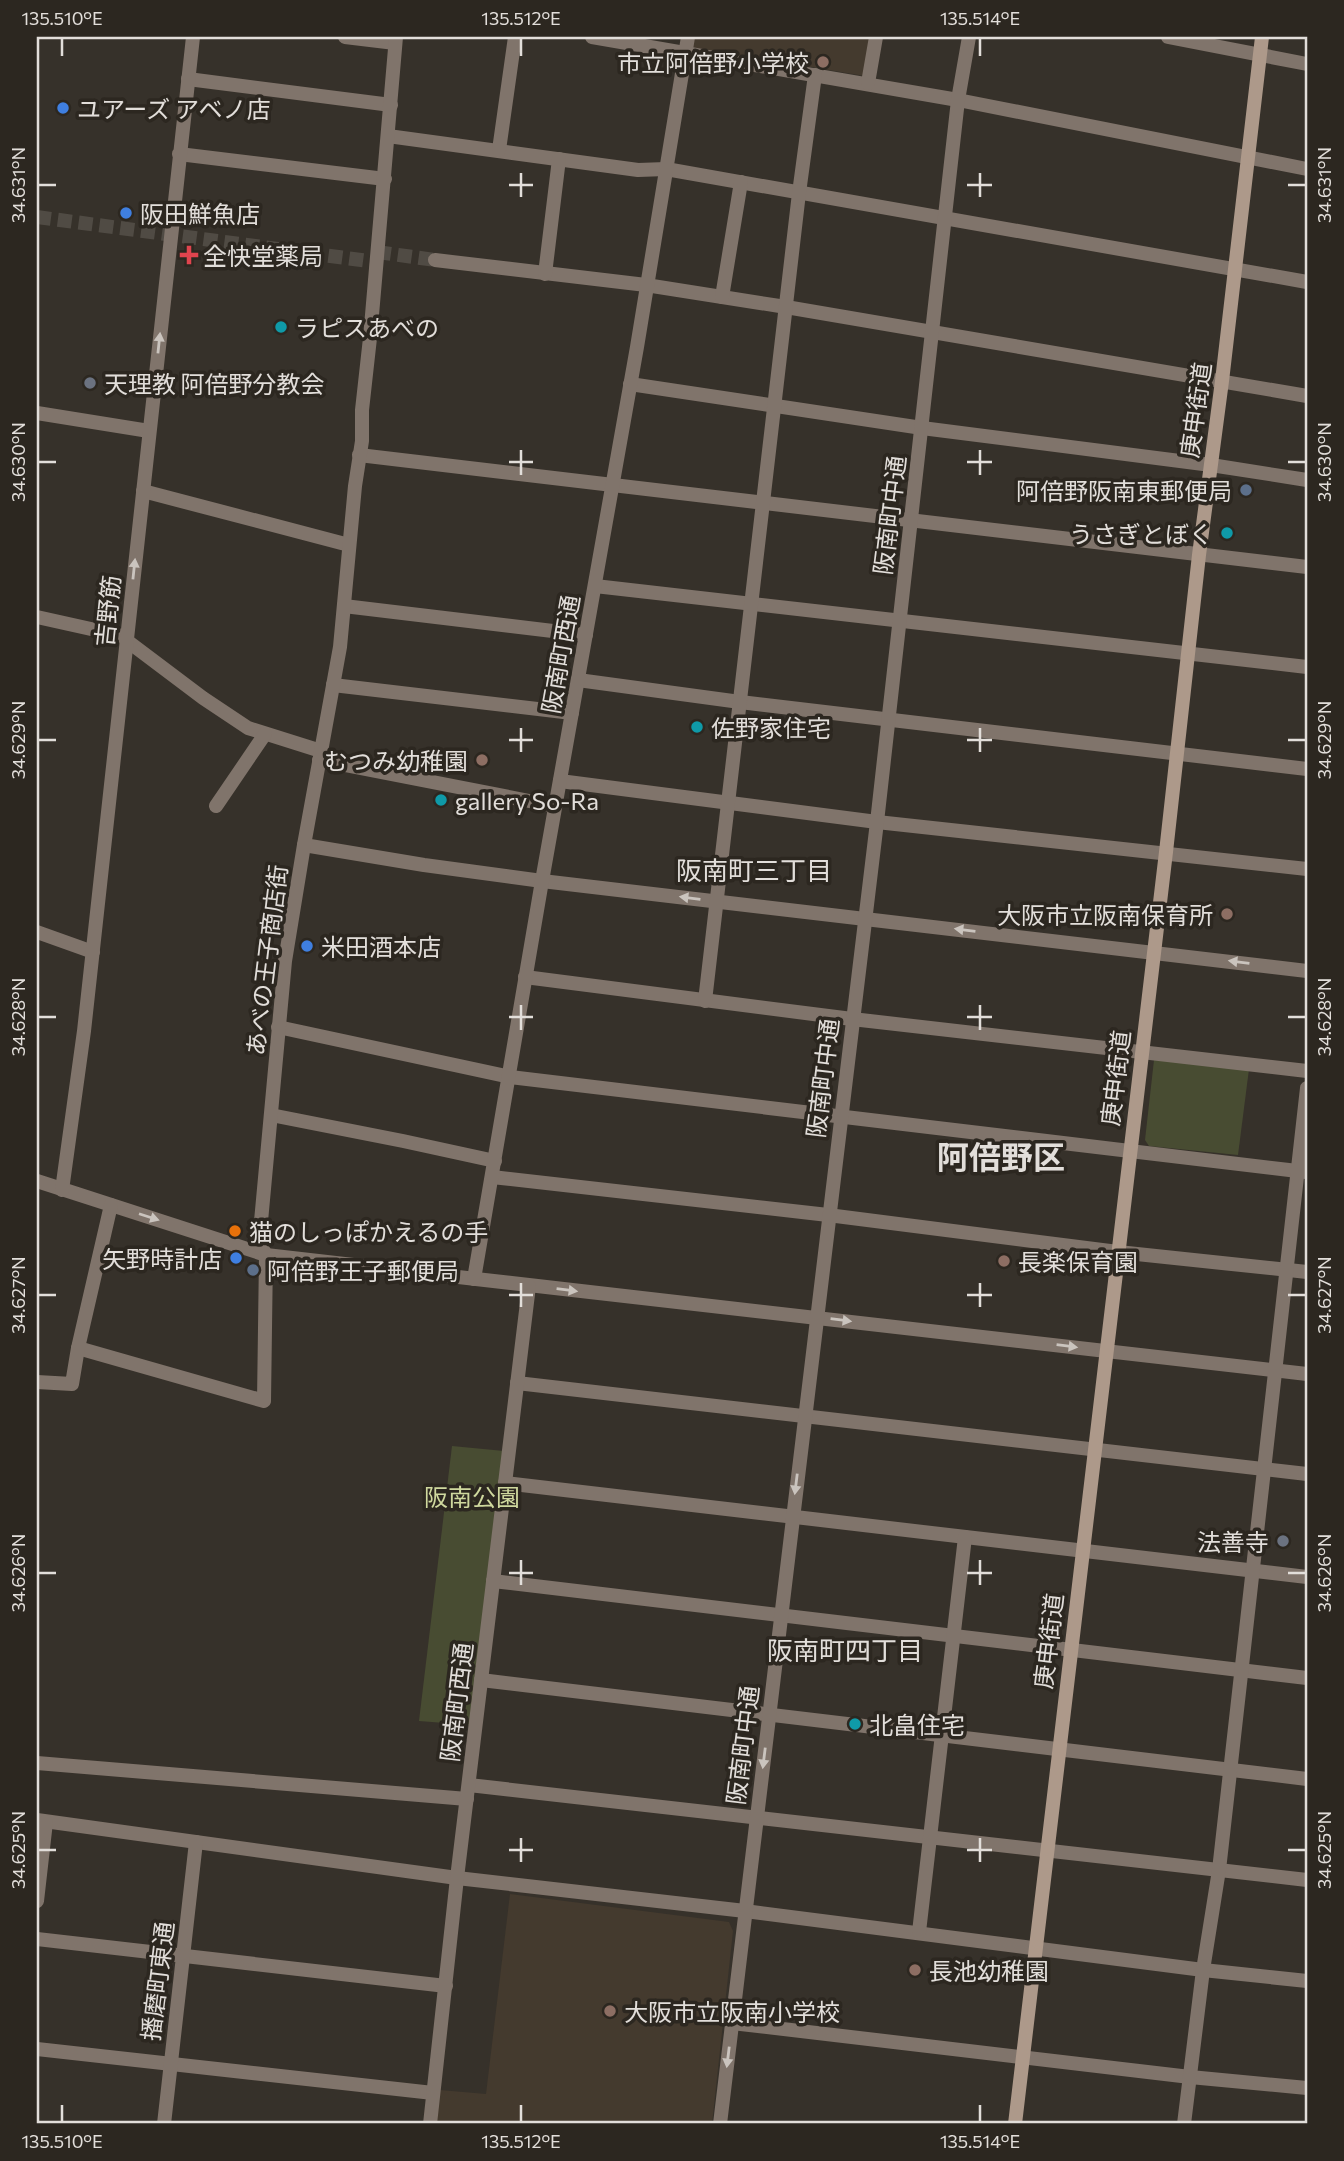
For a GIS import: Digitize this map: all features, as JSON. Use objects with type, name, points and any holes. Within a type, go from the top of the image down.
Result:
[{"type":"street","name":"吉野筋","points":[[62,1189],[93,952],[193,37]]},
{"type":"street","points":[[345,37],[396,40]]},
{"type":"street","points":[[499,150],[515,37]]},
{"type":"street","points":[[592,37],[868,83],[1307,169]]},
{"type":"street","name":"阪南町西通","points":[[474,1279],[688,37]]},
{"type":"street","points":[[868,83],[876,37]]},
{"type":"street","name":"阪南町中通","points":[[720,2124],[877,822],[958,100],[969,37]]},
{"type":"street","points":[[1168,37],[1307,64]]},
{"type":"street","name":"庚申街道","points":[[1015,2124],[1262,37]]},
{"type":"street","name":"あべの王子商店街","points":[[78,1348],[264,1401],[262,1249],[278,1027],[285,961],[340,647],[362,440],[362,410],[396,40]]},
{"type":"street","points":[[705,1001],[815,75]]},
{"type":"street","points":[[188,79],[391,105]]},
{"type":"street","points":[[388,136],[638,170],[666,169],[1307,282]]},
{"type":"street","points":[[179,155],[384,179]]},
{"type":"street","points":[[545,274],[559,159]]},
{"type":"street","points":[[722,297],[741,183]]},
{"type":"street","points":[[435,260],[646,285],[1307,396]]},
{"type":"street","points":[[630,384],[922,428],[1307,480]]},
{"type":"street","points":[[37,413],[149,431]]},
{"type":"street","points":[[359,455],[1307,567]]},
{"type":"street","points":[[143,491],[349,545]]},
{"type":"street","points":[[595,586],[1307,667]]},
{"type":"street","points":[[344,606],[586,635]]},
{"type":"street","points":[[37,617],[127,639],[203,698],[248,728],[320,756],[555,806]]},
{"type":"street","points":[[578,680],[740,702],[1307,769]]},
{"type":"street","points":[[333,685],[572,713]]},
{"type":"street","points":[[216,806],[265,734]]},
{"type":"street","points":[[560,780],[877,822],[1307,869]]},
{"type":"street","points":[[304,845],[542,881],[1307,971]]},
{"type":"street","points":[[37,932],[93,952]]},
{"type":"street","points":[[525,977],[852,1019],[1307,1070]]},
{"type":"street","points":[[278,1027],[510,1077],[1303,1171]]},
{"type":"street","points":[[1184,2124],[1203,1970],[1219,1870],[1286,1270],[1303,1171],[1307,1088]]},
{"type":"street","points":[[271,1115],[495,1161]]},
{"type":"street","points":[[492,1177],[1307,1272]]},
{"type":"street","points":[[37,1181],[262,1249],[529,1286],[1307,1374]]},
{"type":"street","points":[[37,1382],[72,1384],[111,1205]]},
{"type":"street","name":"阪南町西通","points":[[430,2124],[529,1286]]},
{"type":"street","points":[[517,1383],[1307,1474]]},
{"type":"street","points":[[505,1483],[1307,1577]]},
{"type":"street","points":[[919,1933],[965,1537]]},
{"type":"street","points":[[493,1581],[1307,1678]]},
{"type":"street","points":[[481,1680],[1307,1779]]},
{"type":"street","points":[[37,1763],[468,1792],[757,1818],[1307,1880]]},
{"type":"street","points":[[37,1901],[41,1821],[457,1878],[1307,1981]]},
{"type":"street","name":"播磨町東通","points":[[163,2124],[196,1842]]},
{"type":"street","points":[[37,1938],[446,1986]]},
{"type":"street","points":[[732,2023],[1190,2077],[1307,2088]]},
{"type":"street","points":[[37,2049],[433,2093]]},
{"type":"shaded area","name":"市立阿倍野小学校","points":[[693,37],[871,37],[865,76],[691,47]]},
{"type":"shaded area","name":"大阪市立阪南小学校","points":[[510,1894],[729,1922],[733,1931],[712,2124],[436,2124],[440,2090],[486,2094]]},
{"type":"green space","points":[[1154,1060],[1249,1069],[1238,1155],[1149,1146],[1145,1140]]},
{"type":"green space","name":"阪南公園","points":[[452,1446],[504,1451],[470,1725],[419,1721]]},
{"type":"tunnel","points":[[37,217],[376,262]]},
{"type":"tunnel","points":[[377,252],[435,260]]},
{"type":"place","name":"市立阿倍野小学校","points":[[823,62]]},
{"type":"place","name":"ユアーズ アベノ店","points":[[63,108]]},
{"type":"place","name":"阪田鮮魚店","points":[[126,213]]},
{"type":"place","name":"全快堂薬局","points":[[189,255]]},
{"type":"place","name":"ラピスあべの","points":[[281,327]]},
{"type":"place","name":"天理教 阿倍野分教会","points":[[90,383]]},
{"type":"place","name":"阿倍野阪南東郵便局","points":[[1246,490]]},
{"type":"place","name":"うさぎとぼく","points":[[1227,533]]},
{"type":"place","name":"佐野家住宅","points":[[697,727]]},
{"type":"place","name":"むつみ幼稚園","points":[[482,760]]},
{"type":"place","name":"gallery So-Ra","points":[[441,800]]},
{"type":"place","name":"大阪市立阪南保育所","points":[[1227,914]]},
{"type":"place","name":"米田酒本店","points":[[307,946]]},
{"type":"place","name":"猫のしっぽかえるの手","points":[[235,1231]]},
{"type":"place","name":"矢野時計店","points":[[236,1258]]},
{"type":"place","name":"長楽保育園","points":[[1004,1261]]},
{"type":"place","name":"阿倍野王子郵便局","points":[[253,1270]]},
{"type":"place","name":"法善寺","points":[[1283,1541]]},
{"type":"place","name":"北畠住宅","points":[[855,1724]]},
{"type":"place","name":"長池幼稚園","points":[[915,1970]]},
{"type":"place","name":"大阪市立阪南小学校","points":[[610,2011]]},
{"type":"district","name":"阪南町三丁目","points":[[754,869]]},
{"type":"district","name":"阿倍野区","points":[[1001,1156]]},
{"type":"district","name":"阪南町四丁目","points":[[845,1649]]}]
